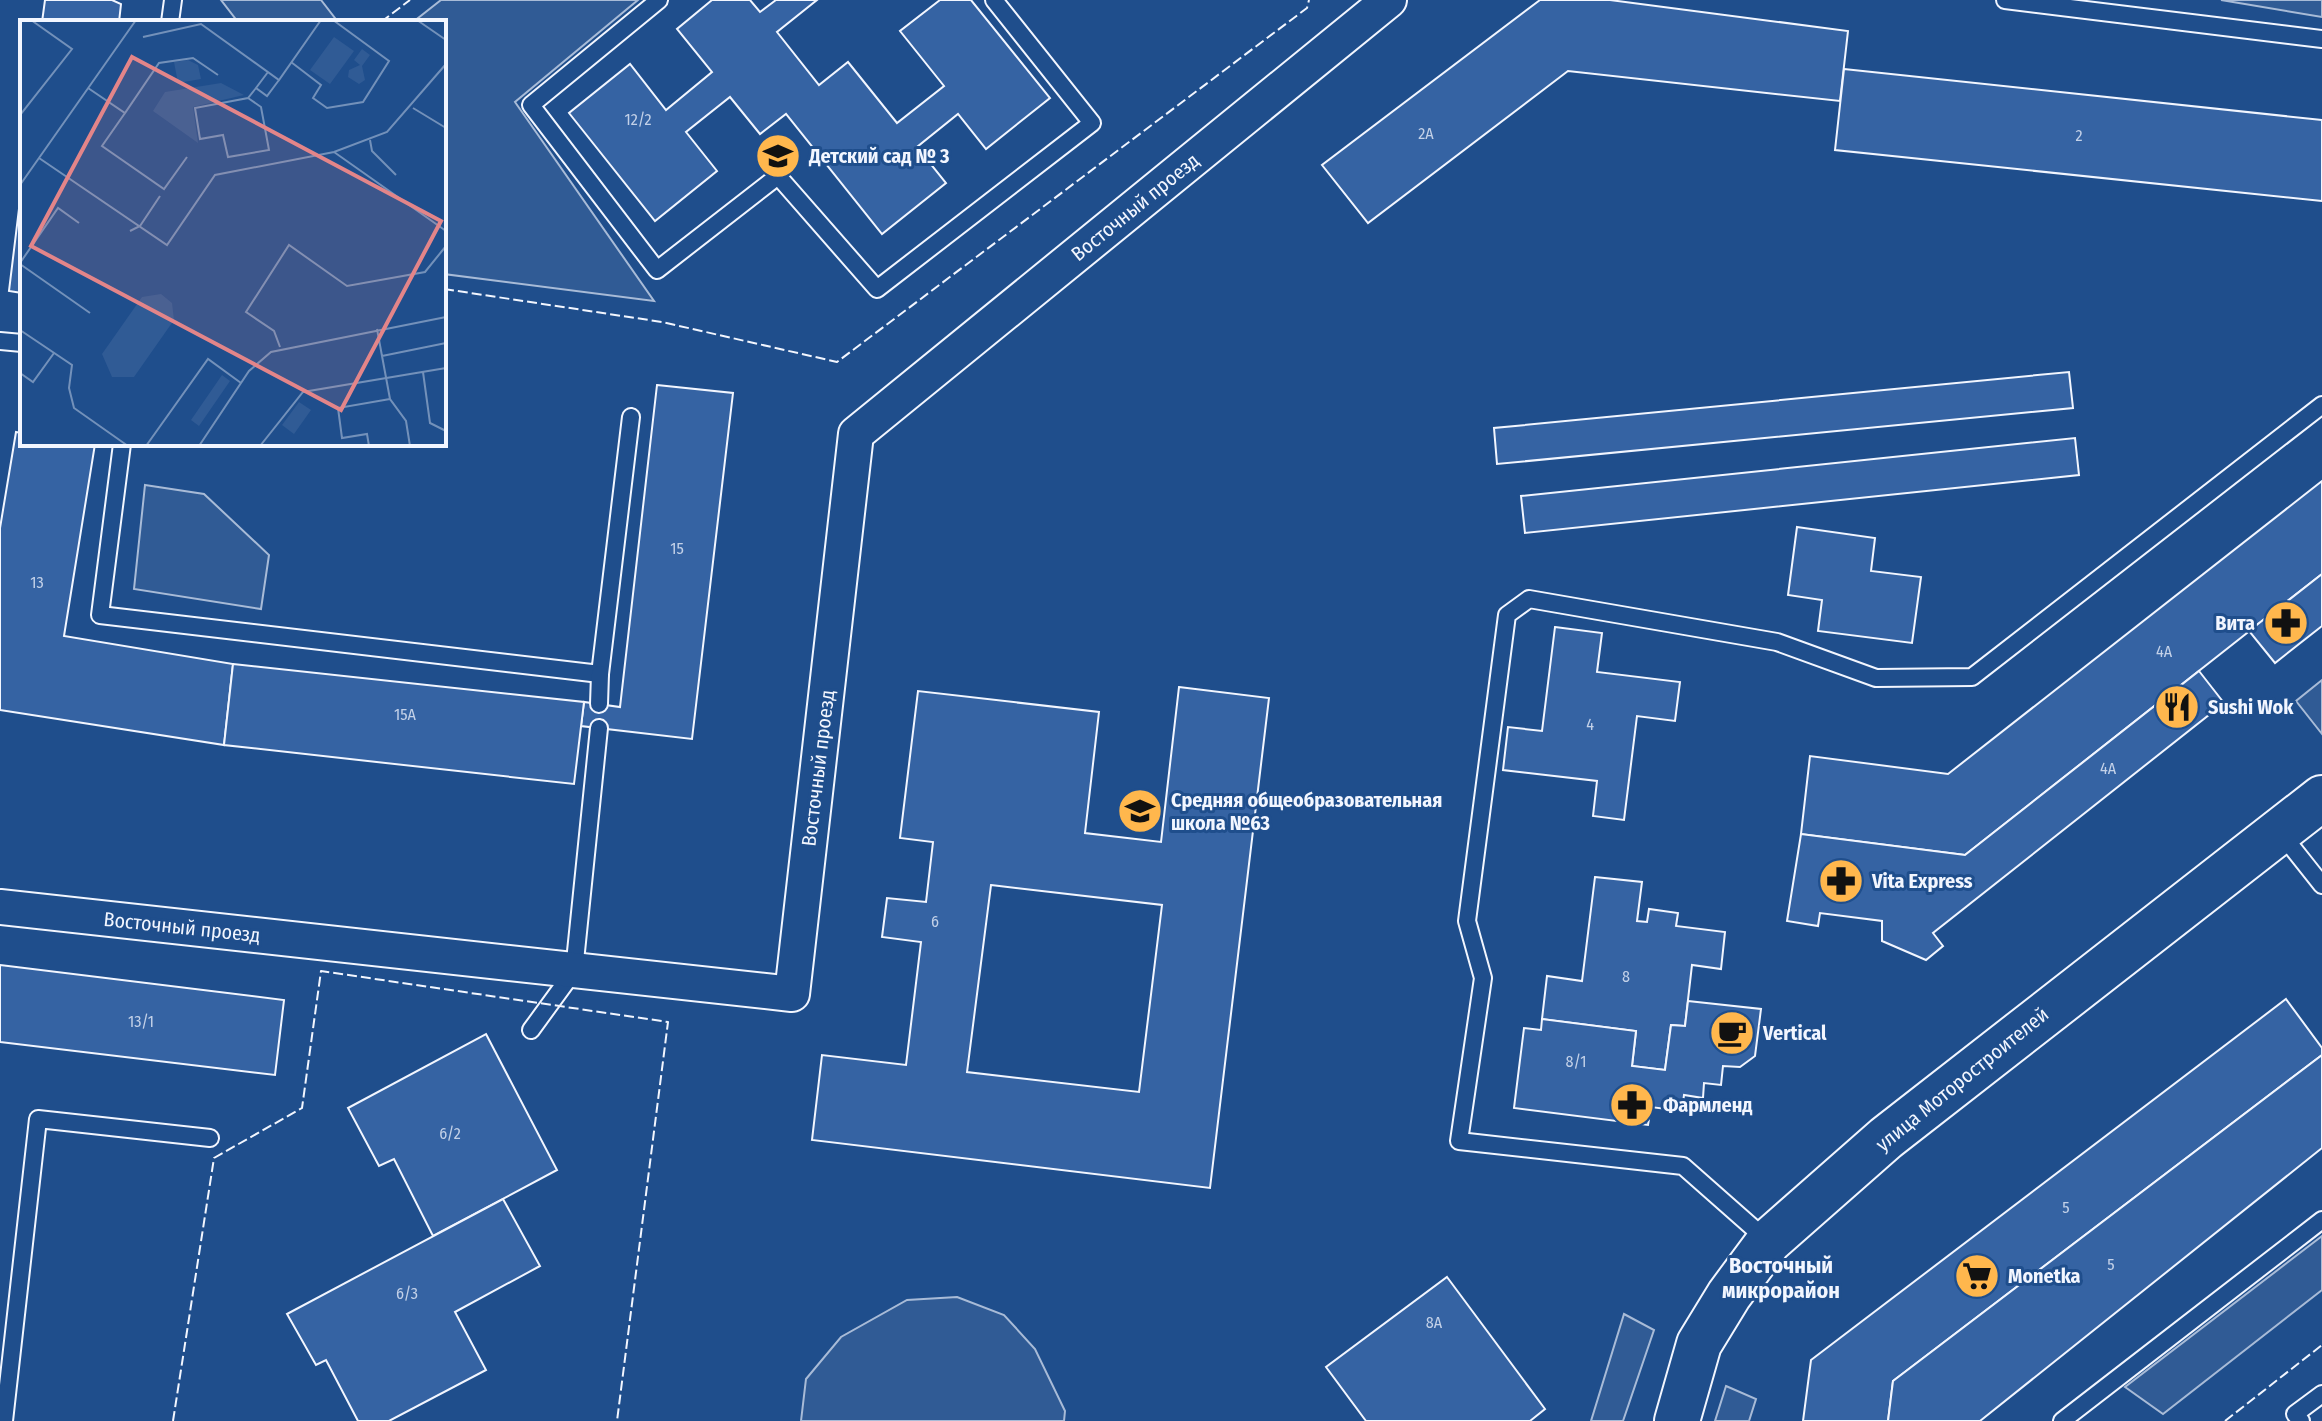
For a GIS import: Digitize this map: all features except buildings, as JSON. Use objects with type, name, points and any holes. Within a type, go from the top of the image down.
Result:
[{"type":"street","name":"Восточный проезд","points":[[0,907],[792,994],[856,434],[1389,0]]},
{"type":"street","name":"улица Моторостроителей","points":[[1677,1421],[1699,1344],[1729,1295],[1769,1241],[1886,1138],[2322,798]]},
{"type":"lane","points":[[170,20],[173,0]]},
{"type":"lane","points":[[659,0],[531,105],[657,270],[778,176],[877,289],[1092,123],[994,0]]},
{"type":"lane","points":[[2005,0],[2322,39]]},
{"type":"lane","points":[[0,341],[20,343]]},
{"type":"lane","points":[[1769,1241],[1683,1166],[1459,1141],[1483,978],[1467,921],[1507,615],[1529,599],[1777,642],[1876,678],[1972,677],[2322,405]]},
{"type":"lane","points":[[599,704],[631,417]]},
{"type":"lane","points":[[122,446],[100,615],[600,674]]},
{"type":"lane","points":[[531,1030],[574,971],[599,728]]},
{"type":"lane","points":[[2279,830],[2322,885]]},
{"type":"lane","points":[[4,1421],[38,1119],[210,1138]]},
{"type":"lane","points":[[2062,1421],[2322,1220]]},
{"type":"lane","points":[[2301,1421],[2295,1414],[2322,1394]]},
{"type":"shaded area","points":[[221,0],[321,0],[336,20],[236,20]]},
{"type":"shaded area","points":[[441,0],[638,0],[515,102],[654,301],[446,274],[446,20],[416,20]]},
{"type":"shaded area","points":[[2221,0],[2322,0],[2322,17]]},
{"type":"shaded area","points":[[145,485],[204,494],[269,555],[261,609],[134,589]]},
{"type":"shaded area","points":[[2322,680],[2322,734],[2296,701]]},
{"type":"shaded area","points":[[2322,1236],[2322,1290],[2163,1414],[2125,1387]]},
{"type":"shaded area","points":[[957,1297],[1004,1315],[1035,1349],[1065,1411],[1064,1421],[801,1421],[806,1379],[841,1337],[907,1300]]},
{"type":"shaded area","points":[[1624,1314],[1654,1330],[1623,1421],[1591,1421]]},
{"type":"shaded area","points":[[1726,1386],[1756,1399],[1749,1421],[1715,1421]]},
{"type":"fence","points":[[384,20],[410,0]]},
{"type":"fence","points":[[446,289],[662,322],[837,362],[1307,8],[1309,0]]},
{"type":"fence","points":[[173,1421],[214,1158],[302,1108],[321,971],[668,1022],[617,1421]]},
{"type":"fence","points":[[2225,1421],[2322,1345]]},
{"type":"place","name":"Детский сад № 3","points":[[778,156]]},
{"type":"place","name":"Вита","points":[[2286,623]]},
{"type":"place","name":"Sushi Wok","points":[[2177,707]]},
{"type":"place","name":"Средняя общеобразовательная школа №63","points":[[1140,811]]},
{"type":"place","name":"Vita Express","points":[[1841,881]]},
{"type":"place","name":"Vertical","points":[[1732,1033]]},
{"type":"place","name":"Фармленд","points":[[1632,1105]]},
{"type":"place","name":"Monetka","points":[[1977,1276]]},
{"type":"district","name":"Восточный микрорайон","points":[[1781,1278]]}]
